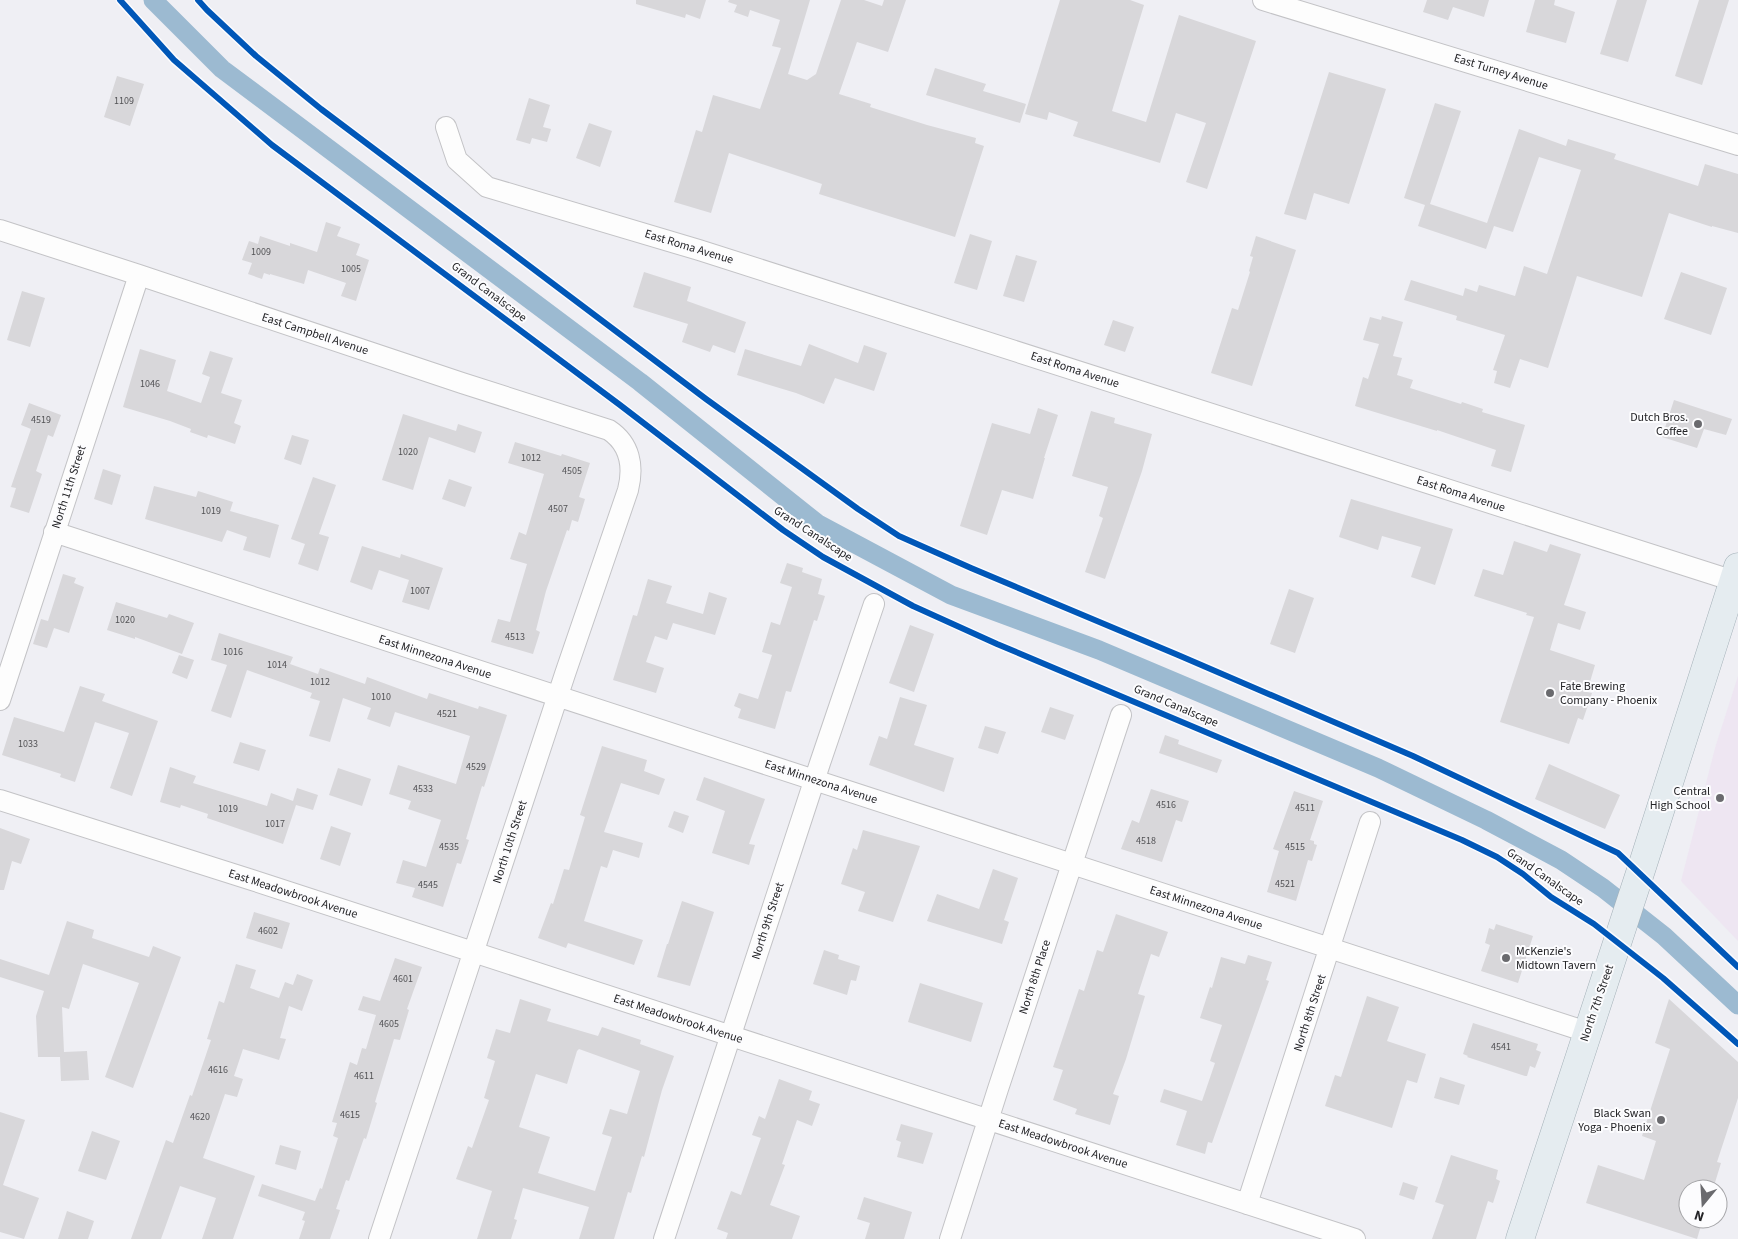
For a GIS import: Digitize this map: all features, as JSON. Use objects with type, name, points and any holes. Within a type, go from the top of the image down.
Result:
[{"type":"main road","name":"North 7th Street","points":[[1520,1239],[1625,922],[1736,574]]},
{"type":"street","name":"East Turney Avenue","points":[[1263,0],[1738,145]]},
{"type":"street","name":"East Roma Avenue","points":[[446,127],[457,160],[487,187],[699,250],[1736,574]]},
{"type":"street","name":"East Campbell Avenue","points":[[0,230],[462,384],[609,430],[624,445]]},
{"type":"street","name":"North 11th Street","points":[[0,700],[139,275]]},
{"type":"street","name":"North 10th Street","points":[[378,1239],[628,490],[630,463],[624,445]]},
{"type":"street","name":"East Minnezona Avenue","points":[[54,532],[1587,1032]]},
{"type":"street","name":"North 9th Street","points":[[664,1239],[814,780],[874,604]]},
{"type":"street","name":"North 8th Place","points":[[950,1239],[1121,715]]},
{"type":"street","name":"East Meadowbrook Avenue","points":[[0,800],[1355,1239]]},
{"type":"street","name":"North 8th Street","points":[[1247,1204],[1370,822]]},
{"type":"shaded area","name":"Central High School","points":[[1738,676],[1738,941],[1681,881],[1715,748]]},
{"type":"building","points":[[636,0],[706,0],[700,19],[686,14],[685,18],[636,4]]},
{"type":"building","points":[[729,0],[810,0],[788,74],[807,80],[816,74],[841,0],[864,0],[882,6],[884,0],[906,0],[888,52],[857,42],[839,94],[871,104],[870,107],[976,138],[975,143],[984,146],[955,237],[819,194],[822,184],[729,153],[711,213],[674,202],[696,130],[702,132],[713,95],[760,109],[781,48],[772,46],[780,20],[750,10],[748,17],[734,12],[737,5],[728,2]]},
{"type":"building","points":[[1060,0],[1130,0],[1144,5],[1112,111],[1146,122],[1179,15],[1256,41],[1207,189],[1186,182],[1206,123],[1176,113],[1160,163],[1073,136],[1078,122],[1049,112],[1047,120],[1025,114]]},
{"type":"building","points":[[1427,0],[1489,0],[1484,17],[1453,7],[1448,20],[1423,12]]},
{"type":"building","points":[[1535,0],[1555,0],[1554,5],[1575,12],[1566,43],[1526,32]]},
{"type":"building","points":[[1617,0],[1647,0],[1628,62],[1600,54]]},
{"type":"building","points":[[1699,0],[1729,0],[1702,85],[1675,76]]},
{"type":"building","points":[[935,68],[986,84],[983,91],[1026,104],[1020,123],[926,95]]},
{"type":"building","points":[[1329,72],[1386,89],[1349,204],[1314,193],[1306,220],[1284,214]]},
{"type":"building","points":[[117,76],[144,84],[130,126],[104,117]]},
{"type":"building","points":[[529,98],[550,105],[543,127],[551,129],[547,142],[532,138],[530,144],[516,140]]},
{"type":"building","points":[[1435,103],[1461,111],[1430,204],[1487,223],[1519,129],[1566,146],[1568,139],[1616,154],[1614,159],[1698,186],[1705,164],[1738,174],[1738,233],[1669,213],[1642,297],[1577,276],[1548,368],[1520,359],[1510,388],[1494,383],[1497,371],[1493,370],[1505,335],[1456,320],[1457,316],[1404,300],[1411,280],[1463,296],[1465,288],[1477,292],[1479,285],[1515,296],[1524,266],[1547,274],[1581,170],[1539,157],[1513,232],[1494,226],[1486,249],[1418,226],[1425,205],[1404,198]]},
{"type":"building","points":[[589,123],[612,131],[600,167],[576,158]]},
{"type":"building","points":[[326,222],[341,227],[337,236],[360,244],[356,255],[369,260],[356,301],[341,296],[346,283],[308,270],[304,284],[270,274],[264,273],[262,279],[248,274],[252,263],[242,260],[249,241],[258,244],[260,236],[290,246],[290,243],[317,252]]},
{"type":"building","points":[[970,234],[992,241],[977,290],[954,283]]},
{"type":"building","points":[[1256,236],[1296,250],[1252,386],[1211,373],[1232,308],[1238,310],[1250,272],[1253,257],[1250,256]]},
{"type":"building","points":[[1016,255],[1037,261],[1024,302],[1003,296]]},
{"type":"building","points":[[644,272],[691,287],[687,301],[746,322],[735,353],[713,345],[710,352],[682,342],[688,324],[633,307]]},
{"type":"building","points":[[1681,272],[1727,288],[1711,335],[1664,319]]},
{"type":"building","points":[[22,291],[45,298],[30,347],[7,340]]},
{"type":"building","points":[[1382,316],[1403,322],[1393,356],[1402,358],[1397,375],[1413,380],[1410,388],[1461,404],[1462,402],[1483,409],[1482,412],[1525,425],[1511,472],[1491,466],[1496,450],[1437,430],[1355,406],[1363,377],[1368,379],[1379,344],[1363,340],[1370,317],[1381,320]]},
{"type":"building","points":[[1113,320],[1134,327],[1125,352],[1104,345]]},
{"type":"building","points":[[809,344],[858,363],[864,345],[887,353],[874,391],[835,378],[824,404],[796,393],[737,375],[745,349],[801,366]]},
{"type":"building","points":[[140,349],[176,360],[167,391],[201,403],[210,377],[202,374],[210,351],[233,358],[221,393],[242,400],[234,423],[241,426],[235,444],[208,435],[207,438],[190,432],[191,429],[170,421],[123,407]]},
{"type":"building","name":"Dutch Bros. Coffee","points":[[1674,400],[1732,419],[1726,435],[1704,429],[1697,448],[1662,437]]},
{"type":"building","points":[[29,403],[61,415],[53,437],[48,435],[36,471],[42,474],[29,513],[10,507],[16,488],[11,487],[31,429],[21,425]]},
{"type":"building","points":[[1038,408],[1058,415],[1033,499],[1002,490],[987,535],[960,526],[992,423],[1030,434]]},
{"type":"building","points":[[1091,411],[1115,418],[1114,423],[1152,434],[1142,471],[1105,579],[1085,572],[1103,518],[1099,516],[1108,487],[1072,476]]},
{"type":"building","points":[[403,414],[456,431],[458,424],[482,432],[475,453],[429,437],[413,490],[382,480]]},
{"type":"building","points":[[292,435],[309,440],[301,465],[284,459]]},
{"type":"building","points":[[515,442],[590,463],[579,497],[585,499],[578,522],[572,520],[569,531],[567,530],[546,591],[536,630],[540,632],[533,654],[491,642],[498,619],[510,622],[527,564],[510,559],[519,532],[526,535],[544,474],[508,463]]},
{"type":"building","points":[[103,469],[121,475],[112,505],[94,499]]},
{"type":"building","points":[[313,477],[336,485],[319,534],[329,537],[318,571],[298,564],[305,544],[291,539]]},
{"type":"building","points":[[449,479],[472,487],[465,507],[442,499]]},
{"type":"building","points":[[154,486],[196,497],[198,491],[233,502],[230,511],[279,525],[270,558],[243,550],[247,537],[227,530],[222,542],[145,519]]},
{"type":"building","points":[[1351,499],[1453,529],[1435,585],[1411,577],[1421,547],[1382,536],[1378,550],[1339,537]]},
{"type":"building","points":[[1514,541],[1547,552],[1550,544],[1581,554],[1564,605],[1586,612],[1580,630],[1558,623],[1550,650],[1595,665],[1587,692],[1592,693],[1583,720],[1578,718],[1569,744],[1500,722],[1534,617],[1474,596],[1483,569],[1503,575]]},
{"type":"building","points":[[362,546],[400,558],[401,554],[443,568],[429,610],[402,602],[409,580],[379,570],[372,590],[350,582]]},
{"type":"building","points":[[787,563],[803,568],[802,572],[822,579],[818,594],[825,596],[817,621],[814,620],[791,692],[786,691],[775,729],[738,718],[741,709],[734,706],[739,693],[758,699],[772,655],[762,652],[771,622],[780,625],[792,587],[780,583]]},
{"type":"building","points":[[63,574],[76,578],[74,583],[84,587],[69,633],[54,628],[47,648],[33,644],[41,619],[48,621]]},
{"type":"building","points":[[648,579],[672,586],[666,603],[703,614],[709,592],[727,598],[715,635],[673,623],[667,640],[655,636],[646,662],[664,668],[656,693],[613,680],[633,615],[637,616]]},
{"type":"building","points":[[1289,589],[1314,598],[1295,653],[1270,644]]},
{"type":"building","points":[[116,602],[167,618],[169,614],[194,623],[182,654],[135,637],[135,639],[107,630]]},
{"type":"building","points":[[910,625],[934,634],[914,692],[889,683]]},
{"type":"building","points":[[219,633],[293,657],[290,664],[318,674],[320,668],[365,684],[367,677],[427,699],[429,693],[478,709],[479,706],[507,715],[484,787],[482,786],[466,839],[469,840],[461,864],[457,863],[443,907],[412,897],[415,888],[396,883],[403,860],[426,867],[441,820],[408,809],[411,801],[389,794],[398,765],[456,784],[470,736],[395,712],[390,727],[367,719],[371,708],[343,698],[330,742],[309,736],[320,701],[310,698],[312,693],[247,670],[231,718],[211,711],[227,665],[211,660]]},
{"type":"building","points":[[179,655],[194,660],[187,679],[172,673]]},
{"type":"building","points":[[80,686],[105,694],[102,701],[158,721],[132,796],[110,788],[129,733],[95,722],[75,782],[60,777],[61,774],[2,755],[14,717],[64,732]]},
{"type":"building","points":[[900,697],[927,705],[914,745],[954,758],[944,792],[869,765],[879,736],[887,739]]},
{"type":"building","points":[[1050,707],[1074,715],[1065,740],[1041,732]]},
{"type":"building","points":[[985,726],[1006,732],[998,754],[978,748]]},
{"type":"building","points":[[1165,735],[1179,740],[1178,744],[1222,760],[1217,773],[1159,753]]},
{"type":"building","points":[[240,742],[266,750],[259,771],[233,763]]},
{"type":"building","points":[[602,746],[647,760],[644,771],[665,779],[659,795],[621,783],[604,832],[643,843],[639,858],[613,850],[607,868],[601,866],[584,921],[643,940],[634,965],[568,943],[566,948],[538,938],[551,903],[553,904],[564,869],[569,870],[585,817],[580,815]]},
{"type":"building","points":[[1549,764],[1620,795],[1605,829],[1535,799]]},
{"type":"building","points":[[170,767],[196,776],[193,783],[267,806],[271,793],[293,801],[297,788],[318,795],[313,810],[296,805],[283,844],[207,818],[208,814],[181,805],[180,808],[160,802]]},
{"type":"building","points":[[338,768],[371,779],[362,806],[329,795]]},
{"type":"building","points":[[704,777],[765,799],[749,844],[755,845],[749,865],[712,853],[725,811],[696,800]]},
{"type":"building","points":[[1151,789],[1189,801],[1182,822],[1176,820],[1162,862],[1121,849],[1132,820],[1139,823]]},
{"type":"building","points":[[1294,791],[1323,801],[1310,840],[1314,841],[1314,844],[1317,845],[1312,861],[1308,860],[1296,901],[1267,892],[1279,851],[1273,849]]},
{"type":"building","points":[[674,811],[689,816],[683,833],[668,827]]},
{"type":"building","points":[[331,826],[351,833],[340,866],[320,859]]},
{"type":"building","points":[[0,828],[30,839],[21,864],[12,861],[4,890],[0,890]]},
{"type":"building","points":[[863,830],[920,846],[893,922],[858,911],[865,892],[841,884],[853,848],[857,850]]},
{"type":"building","points":[[993,869],[1018,878],[1004,920],[1009,922],[1002,944],[927,921],[937,894],[979,909]]},
{"type":"building","points":[[682,901],[714,912],[690,986],[657,977]]},
{"type":"building","points":[[254,912],[290,923],[282,949],[246,938]]},
{"type":"building","points":[[1116,914],[1168,932],[1159,957],[1151,954],[1138,994],[1145,996],[1113,1094],[1119,1096],[1110,1125],[1075,1114],[1077,1109],[1053,1100],[1063,1070],[1053,1067],[1079,989],[1084,991],[1097,950],[1103,952]]},
{"type":"building","points":[[67,921],[94,930],[92,938],[149,957],[153,946],[181,957],[133,1088],[105,1077],[139,983],[83,964],[69,1009],[62,1007],[64,1052],[87,1051],[89,1080],[61,1081],[60,1057],[38,1057],[36,1016],[44,991],[0,977],[0,959],[49,975]]},
{"type":"building","name":"McKenzie's Midtown Tavern","points":[[1496,924],[1533,936],[1518,983],[1481,971],[1490,945],[1485,943],[1489,928],[1494,930]]},
{"type":"building","points":[[824,950],[839,955],[838,959],[860,966],[856,981],[851,980],[847,995],[813,984]]},
{"type":"building","points":[[1248,955],[1272,962],[1266,980],[1269,981],[1212,1143],[1208,1142],[1205,1154],[1176,1145],[1187,1111],[1160,1102],[1164,1089],[1202,1101],[1215,1063],[1210,1061],[1222,1025],[1200,1018],[1210,987],[1212,988],[1221,957],[1245,964]]},
{"type":"building","points":[[395,958],[422,967],[407,1009],[409,1010],[400,1040],[394,1039],[366,1139],[364,1138],[349,1181],[346,1180],[336,1209],[340,1210],[330,1239],[299,1239],[305,1221],[302,1220],[305,1212],[258,1196],[262,1184],[315,1201],[320,1188],[322,1189],[338,1138],[333,1136],[337,1123],[332,1122],[350,1062],[357,1065],[362,1048],[366,1049],[376,1015],[358,1010],[363,996],[380,1001]]},
{"type":"building","points":[[236,964],[256,970],[250,988],[279,998],[285,982],[293,985],[297,974],[313,980],[302,1011],[289,1006],[280,1038],[286,1039],[279,1060],[243,1049],[234,1076],[243,1079],[237,1097],[225,1094],[203,1158],[255,1176],[233,1239],[202,1239],[216,1198],[180,1186],[161,1239],[131,1239],[166,1140],[173,1143],[190,1095],[192,1096],[211,1040],[207,1039],[219,1001],[224,1003]]},
{"type":"building","points":[[920,983],[983,1003],[971,1042],[908,1022]]},
{"type":"building","points":[[1367,996],[1399,1007],[1387,1041],[1426,1054],[1417,1083],[1407,1080],[1392,1128],[1325,1106],[1335,1075],[1341,1077]]},
{"type":"building","points":[[520,999],[551,1009],[547,1021],[598,1036],[602,1027],[641,1040],[640,1044],[674,1056],[662,1090],[644,1157],[642,1156],[631,1193],[628,1192],[614,1239],[579,1239],[589,1207],[523,1188],[514,1219],[517,1220],[511,1239],[477,1239],[492,1191],[456,1179],[468,1146],[472,1148],[489,1100],[484,1098],[495,1061],[487,1058],[496,1029],[510,1033]],"holes":[[[579,1049],[640,1071],[627,1114],[610,1109],[602,1134],[612,1137],[595,1191],[538,1173],[550,1137],[519,1127],[536,1074],[567,1084]]]},
{"type":"building","points":[[1669,999],[1738,1062],[1738,1098],[1717,1162],[1721,1163],[1716,1179],[1678,1179],[1678,1229],[1700,1229],[1697,1239],[1586,1203],[1598,1165],[1644,1180],[1656,1141],[1642,1136],[1670,1049],[1655,1043]]},
{"type":"building","points":[[1473,1023],[1538,1044],[1536,1050],[1541,1052],[1535,1068],[1530,1066],[1527,1076],[1525,1076],[1467,1057],[1463,1054]]},
{"type":"building","points":[[1440,1077],[1465,1085],[1459,1105],[1434,1098]]},
{"type":"building","points":[[779,1079],[812,1091],[809,1100],[820,1104],[812,1126],[797,1120],[782,1164],[785,1165],[770,1205],[800,1216],[792,1239],[726,1239],[728,1233],[717,1229],[731,1191],[741,1195],[761,1138],[752,1135],[759,1116],[765,1119]]},
{"type":"building","points":[[0,1112],[25,1120],[3,1185],[39,1198],[24,1239],[0,1232]]},
{"type":"building","points":[[901,1124],[933,1133],[923,1164],[897,1157],[901,1142],[896,1140]]},
{"type":"building","points":[[92,1131],[120,1141],[106,1180],[78,1171]]},
{"type":"building","points":[[280,1145],[301,1151],[296,1170],[275,1164]]},
{"type":"building","points":[[1451,1155],[1498,1170],[1496,1179],[1500,1181],[1493,1203],[1488,1201],[1476,1239],[1432,1239],[1444,1205],[1435,1202]]},
{"type":"building","points":[[1403,1182],[1418,1187],[1414,1200],[1399,1195]]},
{"type":"building","points":[[864,1197],[912,1212],[904,1239],[865,1239],[870,1223],[857,1219]]},
{"type":"building","points":[[67,1211],[94,1221],[88,1239],[58,1239]]},
{"type":"waterway","points":[[153,0],[222,69],[640,382],[818,524],[951,595],[1099,650],[1378,768],[1486,820],[1561,860],[1603,888],[1664,936],[1738,1005]]},
{"type":"cycle path","name":"Grand Canalscape","points":[[120,0],[174,60],[272,145],[620,405],[783,530],[823,557],[913,606],[997,644],[1462,840],[1497,857],[1523,874],[1551,897],[1594,924],[1663,978],[1738,1044]]},
{"type":"cycle path","points":[[198,0],[256,56],[321,109],[706,399],[858,509],[899,536],[1413,756],[1618,853],[1738,967]]},
{"type":"place","name":"Dutch Bros. Coffee","points":[[1698,424]]},
{"type":"place","name":"Fate Brewing Company - Phoenix","points":[[1550,693]]},
{"type":"place","name":"Central High School","points":[[1720,798]]},
{"type":"place","name":"McKenzie's Midtown Tavern","points":[[1506,958]]},
{"type":"place","name":"Black Swan Yoga - Phoenix","points":[[1661,1120]]}]
